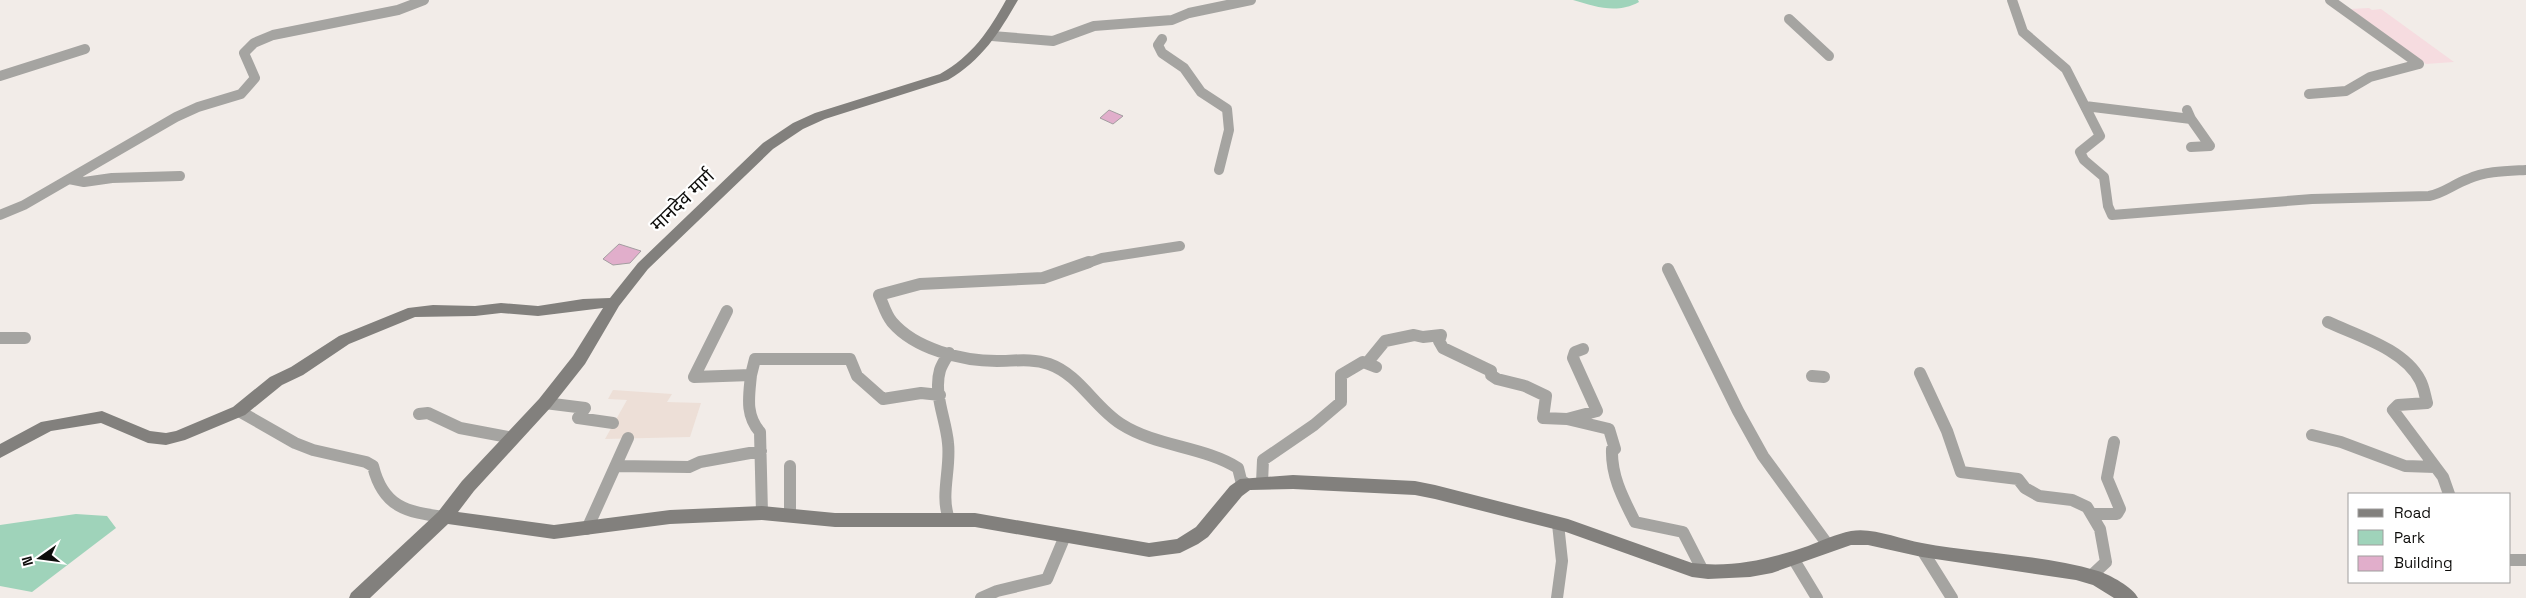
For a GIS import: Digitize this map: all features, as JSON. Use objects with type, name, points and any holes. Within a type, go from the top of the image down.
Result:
[{"type":"main road","name":"मानदेव मार्ग","points":[[358,598],[444,517],[468,486],[545,403],[579,360],[614,303],[643,266],[768,146],[798,126],[820,116],[944,77],[969,62],[992,36],[1012,0]]},
{"type":"main road","points":[[0,452],[47,426],[102,417],[148,437],[166,439],[196,430],[239,410],[276,381],[297,371],[344,340],[413,312],[433,310],[475,311],[501,308],[538,311],[583,304],[614,303]]},
{"type":"main road","points":[[444,517],[554,532],[670,517],[762,513],[835,520],[975,520],[1149,550],[1180,546],[1202,532],[1236,491],[1254,484],[1293,482],[1415,488],[1558,524],[1667,563],[1703,571],[1750,570],[1794,560],[1828,545],[1851,538],[1868,538],[1922,550],[2090,577],[2098,579],[2129,598]]},
{"type":"street","points":[[0,216],[24,206],[176,118],[198,108],[241,94],[255,78],[244,53],[254,43],[280,34],[398,10],[424,0]]},
{"type":"street","points":[[992,36],[1053,41],[1094,26],[1172,20],[1189,13],[1251,0]]},
{"type":"street","points":[[2012,0],[2023,32],[2066,69],[2100,136],[2092,144],[2083,148],[2081,156],[2104,176],[2108,190],[2108,209],[2112,215],[2312,199],[2429,196],[2442,194],[2468,179],[2484,174],[2526,170]]},
{"type":"street","points":[[2309,94],[2324,91],[2345,92],[2350,90],[2356,82],[2373,75],[2419,64],[2330,0]]},
{"type":"street","points":[[1788,18],[1829,56]]},
{"type":"street","points":[[1162,39],[1158,45],[1162,53],[1184,68],[1201,92],[1227,109],[1229,130],[1219,170]]},
{"type":"street","points":[[0,76],[48,59],[85,49]]},
{"type":"street","points":[[2085,106],[2189,115],[2210,146],[2191,148]]},
{"type":"street","points":[[69,179],[84,182],[112,178],[180,176]]},
{"type":"street","points":[[1180,246],[1102,258],[1043,278],[920,284],[879,295],[892,322],[914,340],[949,353],[988,361],[1029,360],[1050,364],[1071,377],[1107,414],[1122,425],[1139,433],[1227,461],[1238,468],[1241,480],[1254,484],[1263,460],[1328,416],[1341,402],[1341,375],[1363,362],[1372,365],[1384,341],[1397,340],[1414,335],[1423,338],[1441,336],[1439,341],[1443,348],[1491,370],[1491,375],[1497,379],[1525,386],[1546,396],[1543,418],[1567,419],[1597,411],[1573,358],[1575,352],[1583,349]]},
{"type":"street","points":[[1668,269],[1738,411],[1764,456],[1828,545]]},
{"type":"street","points":[[727,310],[694,377],[718,378],[751,375]]},
{"type":"street","points":[[2328,322],[2383,349],[2405,364],[2419,379],[2427,403],[2398,405],[2393,410],[2444,478],[2449,493]]},
{"type":"street","points":[[0,338],[25,338]]},
{"type":"street","points":[[949,353],[940,371],[940,410],[948,442],[948,471],[944,506],[949,519]]},
{"type":"street","points":[[762,513],[760,432],[752,423],[747,396],[756,359],[850,359],[857,376],[882,399],[921,393],[940,395]]},
{"type":"street","points":[[1920,373],[1947,431],[1961,472],[2018,479],[2026,491],[2041,498],[2082,503],[2093,514],[2105,544],[2106,562],[2090,577]]},
{"type":"street","points":[[545,403],[585,408],[578,418],[613,423]]},
{"type":"street","points":[[239,410],[240,414],[295,443],[313,450],[366,462],[374,466],[375,477],[383,490],[400,509],[420,515],[444,517]]},
{"type":"street","points":[[419,414],[428,413],[460,428],[512,438]]},
{"type":"street","points":[[1567,419],[1571,422],[1600,425],[1609,429],[1615,448],[1612,449],[1615,478],[1635,522],[1683,532],[1703,571]]},
{"type":"street","points":[[2312,435],[2341,442],[2405,466],[2435,467]]},
{"type":"street","points":[[587,529],[628,438]]},
{"type":"street","points":[[2093,514],[2117,514],[2120,509],[2106,478],[2111,465],[2111,447],[2114,442]]},
{"type":"street","points":[[616,466],[689,467],[700,462],[761,451]]},
{"type":"street","points":[[790,466],[790,515]]},
{"type":"street","points":[[1556,598],[1564,565],[1558,524]]},
{"type":"street","points":[[981,598],[995,590],[1032,586],[1047,579],[1065,536]]},
{"type":"street","points":[[1922,550],[1952,598]]},
{"type":"street","points":[[1794,560],[1817,598]]},
{"type":"street","points":[[2511,560],[2526,560]]},
{"type":"shaded area","points":[[2369,8],[2372,10],[2381,9],[2454,62],[2426,64],[2351,9]]},
{"type":"shaded area","points":[[613,390],[672,394],[667,402],[701,403],[690,437],[605,439],[627,400],[608,399]]},
{"type":"green space","points":[[1573,0],[1638,0],[1639,2],[1623,8],[1606,8]]},
{"type":"green space","points":[[76,514],[107,516],[116,528],[32,592],[0,586],[0,525]]},
{"type":"building","points":[[1109,110],[1123,116],[1113,124],[1100,118]]},
{"type":"building","points":[[619,244],[641,251],[630,263],[613,265],[603,259]]}]
